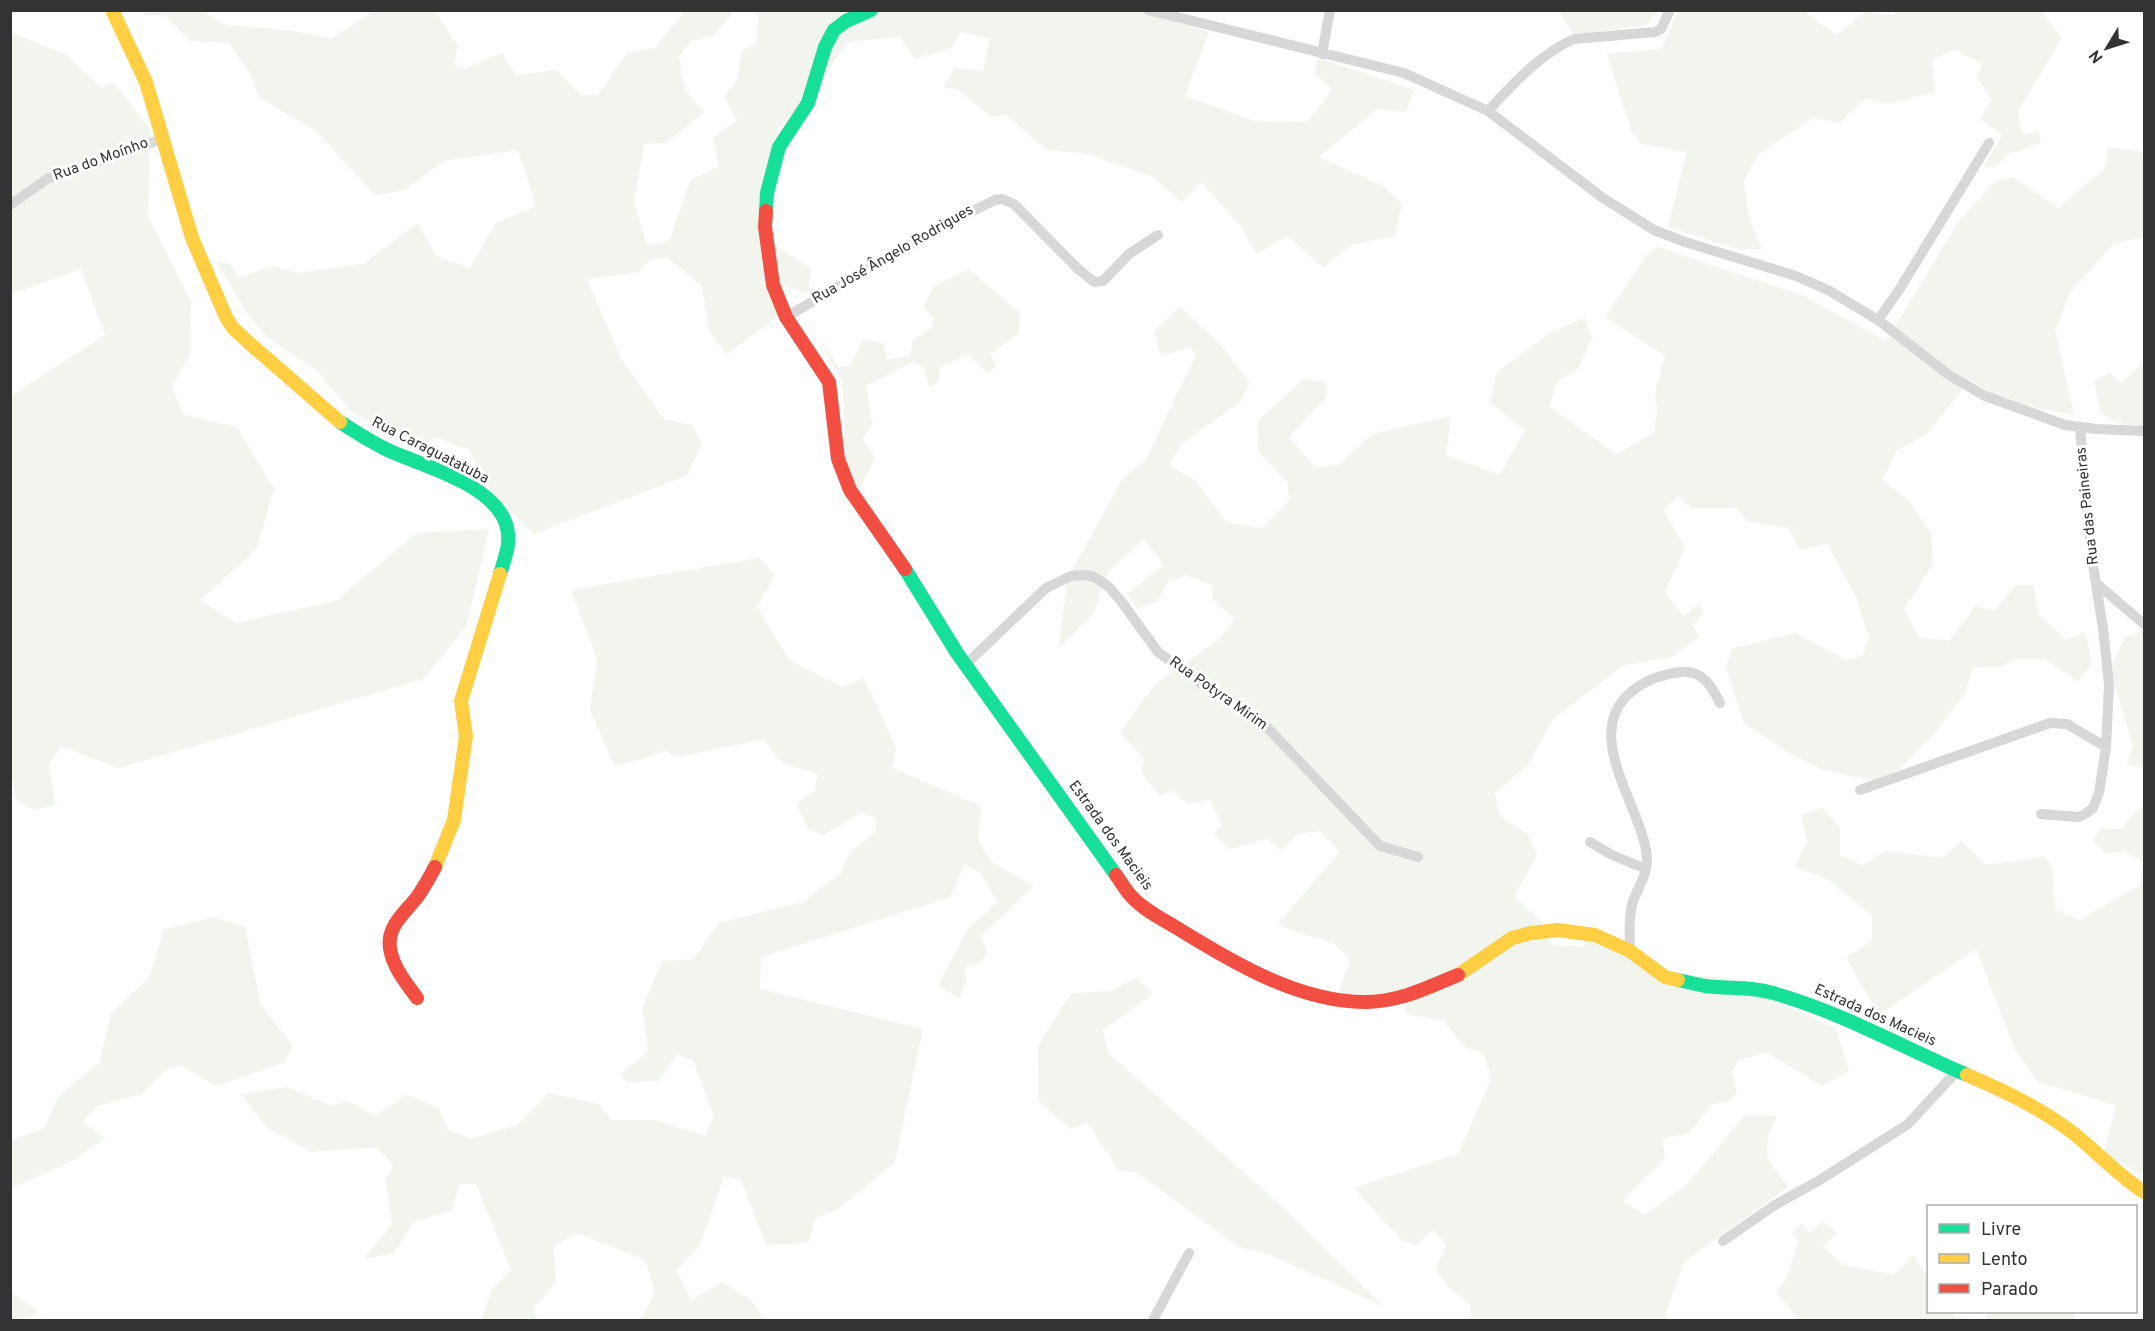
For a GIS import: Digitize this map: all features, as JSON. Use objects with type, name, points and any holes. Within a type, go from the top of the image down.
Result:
[{"type":"street","name":"Rua Caraguatatuba","points":[[112,10],[146,82],[192,238],[232,327],[316,405],[338,422],[378,445],[465,484],[497,508],[507,522],[509,545],[461,701],[466,736],[454,820],[421,892],[394,924],[389,935],[391,954],[417,998]]},
{"type":"street","name":"Estrada dos Macieis","points":[[871,10],[846,21],[834,30],[825,47],[808,103],[779,147],[767,194],[765,227],[773,285],[786,317],[829,382],[838,459],[850,490],[919,589],[957,653],[1132,898],[1209,948],[1273,981],[1333,1000],[1367,1002],[1404,998],[1474,965],[1504,942],[1531,933],[1574,931],[1612,941],[1665,976],[1706,986],[1741,987],[1771,993],[1833,1012],[1918,1054],[1996,1087],[2073,1133],[2123,1178],[2145,1192]]},
{"type":"street","points":[[1148,10],[1404,73],[1488,111],[1603,198],[1646,225],[1672,237],[1811,281],[1878,320],[1949,375],[1985,396],[2080,428],[2145,431]]},
{"type":"street","points":[[1322,54],[1330,10]]},
{"type":"street","points":[[1488,111],[1542,60],[1564,44],[1574,39],[1655,32],[1663,25],[1670,10]]},
{"type":"street","name":"Rua do Moínho","points":[[10,205],[47,179],[162,139]]},
{"type":"street","points":[[1878,320],[1899,290],[1989,143]]},
{"type":"street","name":"Rua José Ângelo Rodrigues","points":[[786,317],[952,220],[995,200],[1014,204],[1077,268],[1095,282],[1103,281],[1129,254],[1158,235]]},
{"type":"street","name":"Rua das Paineiras","points":[[2041,814],[2078,817],[2093,808],[2099,794],[2106,747],[2109,685],[2092,559],[2080,428]]},
{"type":"street","name":"Rua Potyra Mirim","points":[[966,664],[1046,588],[1071,576],[1094,577],[1108,586],[1122,600],[1158,652],[1200,683],[1261,721],[1380,846],[1418,857]]},
{"type":"street","name":"Rua das Paineiras","points":[[2097,584],[2145,624]]},
{"type":"street","points":[[1630,951],[1631,907],[1646,869],[1644,840],[1612,754],[1610,739],[1613,716],[1623,699],[1640,685],[1658,677],[1688,671],[1704,678],[1710,684],[1720,703]]},
{"type":"street","points":[[1860,790],[2050,723],[2067,724],[2106,747]]},
{"type":"street","points":[[1590,842],[1612,855],[1646,869]]},
{"type":"street","points":[[1723,1241],[1775,1205],[1838,1169],[1908,1124],[1958,1070]]},
{"type":"street","points":[[1153,1320],[1189,1253]]},
{"type":"shaded area","points":[[1678,10],[1803,11],[1837,35],[1865,12],[1894,15],[1898,10],[2042,11],[2062,39],[2018,111],[2022,135],[2039,131],[2040,143],[2006,155],[1996,167],[1983,167],[2003,135],[1980,119],[1992,99],[1977,78],[1982,64],[1954,49],[1932,61],[1935,92],[1889,104],[1866,98],[1839,123],[1813,118],[1757,155],[1744,182],[1747,207],[1754,232],[1762,249],[1742,250],[1668,227],[1687,152],[1640,144],[1631,130],[1607,54],[1662,49]]},
{"type":"shaded area","points":[[140,11],[204,11],[225,25],[286,30],[332,38],[374,11],[430,11],[436,13],[458,46],[454,64],[465,69],[502,53],[516,75],[557,70],[581,95],[598,95],[627,53],[655,48],[685,11],[734,11],[714,35],[691,41],[679,56],[685,90],[704,112],[666,143],[644,144],[634,202],[647,245],[669,242],[690,181],[719,166],[713,138],[737,120],[724,97],[738,78],[741,51],[756,44],[758,15],[748,11],[1141,11],[1209,32],[1185,96],[1254,121],[1307,122],[1333,89],[1314,74],[1318,58],[1415,90],[1406,112],[1377,109],[1319,157],[1381,185],[1402,203],[1395,236],[1353,244],[1323,267],[1287,236],[1256,254],[1241,226],[1201,183],[1181,202],[1153,177],[1089,154],[1047,150],[1006,115],[991,117],[959,90],[943,87],[954,68],[983,71],[990,38],[959,32],[954,47],[915,59],[900,37],[847,42],[821,82],[778,128],[760,196],[761,255],[779,247],[811,269],[808,293],[785,286],[778,295],[777,317],[727,354],[709,332],[702,286],[668,258],[651,259],[639,272],[587,279],[621,359],[664,419],[692,425],[702,442],[688,475],[534,534],[492,494],[469,450],[436,437],[423,444],[408,440],[353,413],[317,371],[267,337],[247,313],[216,261],[230,264],[239,278],[273,266],[299,273],[363,264],[418,223],[436,256],[470,268],[496,223],[536,206],[518,150],[443,161],[405,190],[375,195],[317,132],[259,97],[250,73],[229,43],[191,41],[164,15],[145,15]]},
{"type":"shaded area","points":[[1558,11],[1658,11],[1647,25],[1574,35]]},
{"type":"shaded area","points":[[10,32],[65,54],[100,87],[114,83],[150,129],[148,216],[191,301],[190,353],[172,388],[184,415],[237,427],[274,489],[256,550],[200,600],[236,623],[336,601],[417,533],[489,529],[466,627],[423,679],[119,768],[61,746],[49,764],[55,805],[35,810],[16,800],[11,772],[11,396],[105,335],[81,269],[11,294]]},
{"type":"shaded area","points":[[2107,148],[2141,151],[2144,156],[2144,237],[2114,244],[2071,291],[2055,330],[2074,415],[2006,402],[1970,380],[1928,433],[1896,451],[1882,480],[1907,498],[1931,533],[1933,564],[1904,609],[1918,637],[1949,641],[1976,606],[1994,611],[2016,585],[2033,585],[2039,615],[2066,640],[2085,632],[2092,664],[2078,682],[2045,659],[2015,659],[2000,667],[1972,668],[1966,692],[1934,734],[1885,783],[1823,770],[1787,752],[1744,723],[1726,667],[1732,649],[1794,633],[1846,660],[1862,656],[1869,638],[1856,597],[1827,544],[1800,550],[1789,528],[1748,522],[1737,508],[1691,508],[1678,496],[1664,511],[1685,548],[1665,592],[1684,616],[1699,604],[1704,612],[1693,625],[1699,637],[1672,657],[1624,665],[1554,718],[1527,766],[1495,793],[1499,815],[1527,834],[1537,855],[1514,897],[1544,924],[1552,945],[1584,947],[1587,930],[1663,973],[1741,979],[1766,998],[1836,1028],[1849,1071],[1822,1086],[1767,1052],[1738,1060],[1732,1073],[1737,1093],[1731,1100],[1711,1105],[1689,1133],[1662,1139],[1665,1158],[1623,1201],[1644,1215],[1687,1185],[1745,1115],[1777,1116],[1768,1136],[1767,1158],[1788,1187],[1684,1262],[1665,1315],[1668,1320],[1471,1320],[1471,1305],[1448,1287],[1436,1269],[1447,1246],[1433,1230],[1417,1245],[1402,1241],[1354,1188],[1458,1154],[1491,1079],[1484,1054],[1463,1046],[1444,1021],[1407,1014],[1404,1000],[1360,1002],[1339,991],[1350,959],[1333,942],[1299,933],[1278,924],[1340,851],[1319,831],[1298,834],[1281,850],[1268,839],[1230,849],[1214,834],[1222,825],[1210,800],[1188,804],[1172,791],[1160,795],[1141,773],[1144,760],[1120,732],[1155,684],[1217,641],[1235,619],[1213,600],[1212,585],[1186,575],[1169,581],[1156,602],[1137,608],[1127,594],[1164,565],[1144,539],[1109,571],[1093,614],[1058,649],[1068,578],[1123,478],[1145,461],[1196,355],[1191,347],[1161,356],[1154,332],[1180,307],[1220,344],[1250,383],[1240,402],[1181,444],[1169,465],[1196,481],[1226,522],[1262,528],[1290,500],[1287,481],[1258,451],[1257,422],[1302,380],[1326,381],[1326,397],[1289,437],[1315,468],[1339,465],[1372,434],[1451,416],[1446,455],[1500,475],[1525,430],[1490,403],[1496,373],[1550,333],[1585,318],[1592,338],[1578,369],[1556,382],[1550,407],[1616,454],[1654,433],[1657,411],[1655,393],[1665,356],[1605,317],[1646,256],[1658,247],[1802,295],[1886,341],[1959,221],[1996,180],[2014,178],[2059,208],[2105,168]]},
{"type":"shaded area","points":[[969,269],[1020,313],[1019,333],[990,354],[996,366],[987,373],[968,354],[940,367],[938,383],[929,387],[924,367],[913,362],[866,386],[872,424],[863,439],[875,458],[861,487],[870,508],[845,466],[843,383],[818,336],[839,368],[851,365],[864,339],[884,344],[887,360],[910,356],[913,340],[931,328],[933,317],[923,307],[934,286]]},
{"type":"shaded area","points":[[2144,361],[2144,433],[2101,414],[2094,382],[2109,373],[2121,383]]},
{"type":"shaded area","points":[[759,558],[775,575],[757,607],[789,660],[842,687],[864,678],[896,748],[892,768],[981,806],[978,840],[991,862],[1034,886],[981,935],[987,953],[980,962],[966,967],[966,983],[959,998],[938,985],[969,927],[998,902],[980,872],[964,865],[950,897],[761,957],[760,989],[923,1029],[895,1162],[839,1208],[815,1219],[808,1243],[766,1245],[741,1179],[724,1177],[700,1245],[676,1270],[691,1300],[722,1282],[750,1299],[765,1320],[641,1320],[655,1292],[645,1260],[577,1233],[554,1246],[556,1284],[533,1308],[538,1320],[482,1320],[491,1291],[511,1270],[476,1184],[460,1184],[452,1210],[414,1222],[394,1253],[364,1259],[392,1224],[385,1178],[394,1165],[376,1147],[312,1152],[268,1128],[240,1094],[287,1087],[331,1106],[347,1101],[375,1116],[406,1095],[439,1108],[448,1130],[471,1139],[517,1125],[549,1093],[599,1104],[612,1120],[654,1120],[705,1136],[714,1116],[693,1060],[677,1055],[658,1081],[626,1082],[620,1075],[648,1051],[642,1008],[662,961],[693,959],[719,923],[803,902],[842,872],[849,853],[876,832],[876,818],[862,812],[824,835],[809,830],[796,803],[815,791],[817,774],[781,762],[764,739],[678,757],[665,751],[615,767],[590,710],[597,659],[571,590]]},
{"type":"shaded area","points":[[2144,630],[2144,769],[2127,764],[2133,745],[2110,670],[2124,638]]},
{"type":"shaded area","points":[[2144,807],[2144,1175],[2104,1154],[2116,1105],[2038,1082],[2016,1051],[1976,949],[1879,1015],[1846,958],[1872,940],[1872,915],[1827,879],[1795,867],[1807,841],[1801,815],[1823,808],[1840,828],[1840,856],[1863,865],[1885,851],[1942,858],[1961,841],[1986,865],[2044,857],[2052,867],[2055,910],[2080,920],[2140,885],[2143,861],[2124,851],[2106,854],[2093,841],[2101,828],[2122,829],[2134,813]]},
{"type":"shaded area","points":[[213,917],[245,927],[260,1003],[292,1045],[285,1062],[217,1086],[180,1065],[166,1070],[142,1094],[97,1106],[82,1122],[105,1138],[74,1160],[11,1188],[11,1141],[45,1128],[58,1097],[99,1063],[111,1014],[149,978],[164,930]]},
{"type":"shaded area","points":[[1137,977],[1153,994],[1103,1030],[1108,1053],[1276,1201],[1383,1306],[1269,1254],[1239,1247],[1136,1172],[1119,1171],[1087,1122],[1071,1129],[1039,1102],[1038,1046],[1071,993],[1112,991]]},
{"type":"shaded area","points":[[1823,1222],[1838,1233],[1823,1247],[1843,1265],[1894,1275],[1913,1255],[1927,1276],[1927,1313],[1953,1313],[1956,1317],[1982,1320],[1799,1320],[1776,1292],[1786,1279],[1799,1241],[1792,1232],[1801,1224],[1810,1232]]},
{"type":"shaded area","points":[[10,1293],[39,1312],[22,1320],[11,1320]]},
{"type":"shaded area","points":[[1988,1313],[2072,1313],[2076,1320],[1984,1320]]},
{"type":"traffic: fast","points":[[766,211],[767,193],[779,147],[808,103],[825,47],[834,30],[846,21],[871,10]]},
{"type":"traffic: fast","points":[[340,422],[385,449],[457,479],[488,498],[499,510],[508,531],[507,549],[500,574]]},
{"type":"traffic: fast","points":[[905,569],[957,653],[1116,875]]},
{"type":"traffic: fast","points":[[1678,980],[1705,986],[1748,988],[1798,1001],[1847,1020],[1967,1075]]},
{"type":"traffic: slow","points":[[112,10],[146,82],[192,238],[226,317],[232,327],[248,342],[340,422]]},
{"type":"traffic: slow","points":[[435,867],[454,820],[466,736],[461,701],[500,574]]},
{"type":"traffic: slow","points":[[1458,975],[1512,938],[1558,930],[1595,935],[1630,951],[1665,977],[1678,980]]},
{"type":"traffic: slow","points":[[1967,1075],[2008,1093],[2048,1116],[2073,1133],[2144,1192]]},
{"type":"traffic: jam","points":[[766,211],[765,227],[773,285],[786,317],[829,382],[838,459],[850,490],[905,569]]},
{"type":"traffic: jam","points":[[417,998],[395,965],[391,953],[390,936],[435,867]]},
{"type":"traffic: jam","points":[[1116,875],[1137,902],[1159,918],[1244,967],[1317,996],[1342,1001],[1380,1001],[1414,993],[1458,975]]}]
